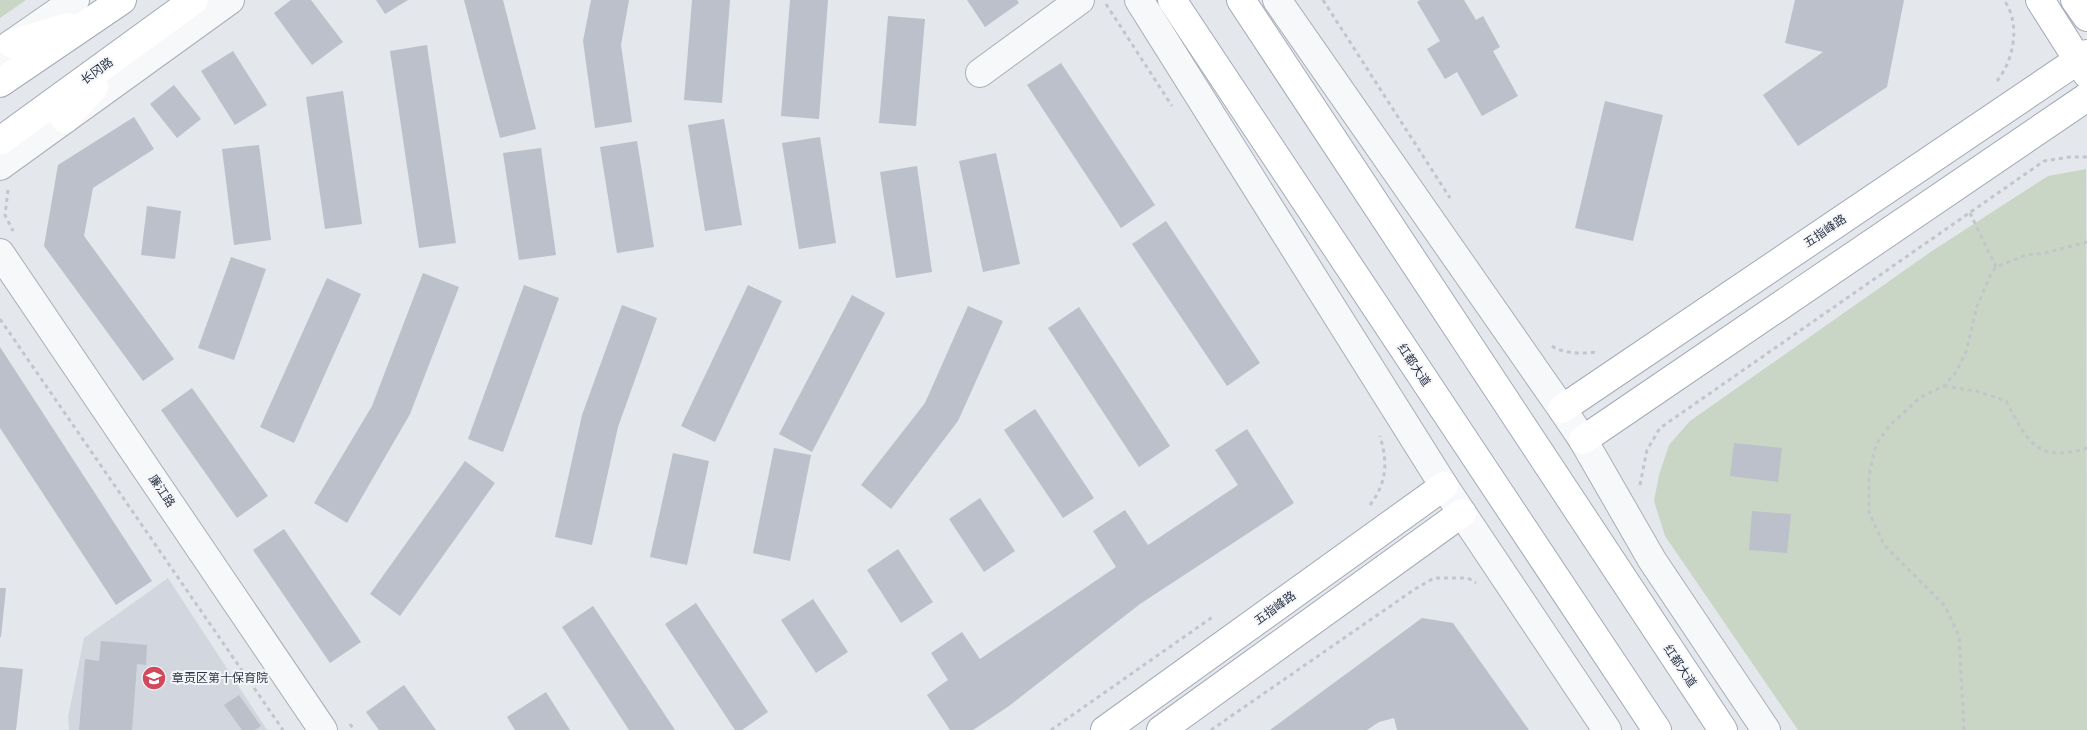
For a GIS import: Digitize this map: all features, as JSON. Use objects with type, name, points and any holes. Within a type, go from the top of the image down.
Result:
[{"type":"main road","points":[[0,83],[122,0]]},
{"type":"main road","name":"长冈路","points":[[0,141],[194,0]]},
{"type":"main road","name":"红都大道","points":[[1172,0],[1657,730]]},
{"type":"main road","name":"红都大道","points":[[1241,0],[1722,730]]},
{"type":"main road","points":[[2040,0],[2084,63]]},
{"type":"main road","points":[[2075,0],[2087,17]]},
{"type":"main road","points":[[6,48],[94,20]]},
{"type":"main road","points":[[65,119],[129,47]]},
{"type":"main road","name":"五指峰路","points":[[1562,409],[2084,63]]},
{"type":"main road","points":[[1583,440],[2087,97]]},
{"type":"main road","name":"五指峰路","points":[[1105,730],[1444,486]]},
{"type":"main road","points":[[1161,730],[1462,514]]},
{"type":"street","points":[[6,48],[75,0]]},
{"type":"street","points":[[4,176],[65,119],[230,0]]},
{"type":"street","points":[[980,73],[1080,0]]},
{"type":"street","points":[[1139,0],[1444,486],[1607,730]]},
{"type":"street","points":[[1277,0],[1583,440],[1652,560],[1766,730]]},
{"type":"street","name":"廉江路","points":[[7,242],[336,727]]},
{"type":"path","points":[[1103,0],[1172,107]]},
{"type":"path","points":[[1323,0],[1452,202]]},
{"type":"path","points":[[1992,86],[2010,61],[2014,34],[2009,6],[2004,0]]},
{"type":"path","points":[[1641,488],[1640,480],[1647,450],[1660,428],[2044,161],[2070,157],[2087,157]]},
{"type":"path","points":[[4,176],[7,242]]},
{"type":"path","points":[[1970,213],[1996,267]]},
{"type":"path","points":[[1964,730],[1959,636],[1944,606],[1884,545],[1870,512],[1869,475],[1876,445],[1890,425],[1921,397],[1944,386],[1956,372],[1966,352],[1977,306],[1990,274],[1996,267],[2026,255],[2045,253],[2087,242]]},
{"type":"path","points":[[0,319],[283,730]]},
{"type":"path","points":[[1550,344],[1556,348],[1577,352],[1596,353],[1603,349]]},
{"type":"path","points":[[1944,386],[1976,391],[2006,401],[2021,431],[2031,443],[2042,450],[2056,453],[2075,452],[2087,448]]},
{"type":"path","points":[[1368,507],[1379,493],[1384,477],[1386,462],[1380,434]]},
{"type":"path","points":[[1211,730],[1415,589],[1434,578],[1468,578],[1481,586]]},
{"type":"path","points":[[1051,730],[1218,614]]},
{"type":"path","points":[[336,727],[354,730]]},
{"type":"shaded area","name":"章贡区第十保育院","points":[[168,578],[267,730],[69,730],[68,717],[84,638]]},
{"type":"green space","points":[[0,0],[26,0],[0,18]]},
{"type":"green space","points":[[2086,169],[2087,730],[1798,730],[1665,536],[1654,501],[1659,475],[1669,445],[1690,421],[1932,251],[2048,176]]},
{"type":"building","points":[[291,0],[311,0],[343,42],[312,65],[274,13]]},
{"type":"building","points":[[376,0],[408,0],[385,14]]},
{"type":"building","points":[[464,0],[503,0],[536,129],[500,138]]},
{"type":"building","points":[[591,0],[629,0],[621,45],[632,122],[595,128],[583,41]]},
{"type":"building","points":[[692,0],[730,0],[722,103],[684,100]]},
{"type":"building","points":[[790,0],[828,0],[819,119],[781,116]]},
{"type":"building","points":[[967,0],[1017,0],[1019,3],[985,27]]},
{"type":"building","points":[[1420,0],[1464,0],[1476,20],[1483,16],[1500,47],[1493,51],[1518,96],[1482,116],[1457,72],[1445,79],[1427,49],[1440,41],[1417,2]]},
{"type":"building","points":[[1795,0],[1904,0],[1887,87],[1798,146],[1763,95],[1823,52],[1785,43]]},
{"type":"building","points":[[888,16],[925,19],[916,126],[879,123]]},
{"type":"building","points":[[427,45],[456,243],[419,248],[390,51]]},
{"type":"building","points":[[233,51],[267,105],[235,125],[201,71]]},
{"type":"building","points":[[1061,63],[1155,205],[1121,228],[1027,85]]},
{"type":"building","points":[[174,85],[201,119],[177,138],[150,104]]},
{"type":"building","points":[[343,91],[362,224],[325,229],[306,97]]},
{"type":"building","points":[[1605,101],[1663,115],[1633,241],[1575,228]]},
{"type":"building","points":[[134,117],[154,149],[93,188],[84,236],[174,359],[143,381],[44,246],[58,165]]},
{"type":"building","points":[[724,119],[742,225],[705,231],[688,125]]},
{"type":"building","points":[[820,137],[836,243],[799,249],[782,143]]},
{"type":"building","points":[[637,141],[654,247],[617,253],[600,147]]},
{"type":"building","points":[[259,145],[271,240],[234,245],[222,149]]},
{"type":"building","points":[[541,148],[556,255],[519,260],[503,153]]},
{"type":"building","points":[[996,153],[1020,264],[983,272],[959,161]]},
{"type":"building","points":[[917,166],[932,272],[896,278],[880,172]]},
{"type":"building","points":[[147,206],[181,211],[175,259],[141,255]]},
{"type":"building","points":[[1166,221],[1260,363],[1227,386],[1132,244]]},
{"type":"building","points":[[231,257],[266,269],[234,360],[198,348]]},
{"type":"building","points":[[423,273],[459,287],[410,414],[347,523],[314,503],[372,406]]},
{"type":"building","points":[[327,278],[361,294],[294,443],[260,427]]},
{"type":"building","points":[[524,285],[559,298],[503,452],[468,439]]},
{"type":"building","points":[[748,285],[782,301],[715,442],[681,426]]},
{"type":"building","points":[[852,295],[885,313],[812,452],[779,434]]},
{"type":"building","points":[[622,305],[657,318],[618,427],[592,545],[555,537],[582,415]]},
{"type":"building","points":[[968,306],[1003,321],[958,421],[891,509],[861,485],[925,403]]},
{"type":"building","points":[[1079,307],[1170,446],[1139,467],[1048,328]]},
{"type":"building","points":[[0,347],[152,581],[116,605],[0,428]]},
{"type":"building","points":[[192,388],[268,496],[237,518],[161,410]]},
{"type":"building","points":[[1035,409],[1094,498],[1063,518],[1004,430]]},
{"type":"building","points":[[1247,429],[1294,503],[1140,604],[1009,706],[973,730],[950,730],[927,695],[948,680],[931,653],[962,632],[980,659],[1116,567],[1093,531],[1125,510],[1148,545],[1238,485],[1215,450]]},
{"type":"building","points":[[1734,443],[1782,448],[1778,482],[1730,476]]},
{"type":"building","points":[[774,448],[811,455],[790,561],[753,553]]},
{"type":"building","points":[[673,453],[709,461],[687,565],[650,557]]},
{"type":"building","points":[[465,461],[495,483],[400,616],[370,594]]},
{"type":"building","points":[[980,498],[1015,551],[984,572],[949,519]]},
{"type":"building","points":[[1752,511],[1791,514],[1787,553],[1749,550]]},
{"type":"building","points":[[284,529],[361,642],[330,663],[253,550]]},
{"type":"building","points":[[898,549],[933,602],[901,623],[867,570]]},
{"type":"building","points":[[0,588],[6,588],[1,637],[0,637]]},
{"type":"building","points":[[813,599],[848,652],[816,673],[781,620]]},
{"type":"building","points":[[696,603],[768,712],[742,730],[735,730],[665,624]]},
{"type":"building","points":[[593,606],[675,730],[629,730],[562,627]]},
{"type":"building","points":[[1422,618],[1453,623],[1529,730],[1397,730],[1394,718],[1379,722],[1367,730],[1270,730]]},
{"type":"building","points":[[101,641],[147,645],[146,665],[137,664],[132,730],[79,730],[85,659],[99,661]]},
{"type":"building","points":[[0,667],[23,669],[16,730],[0,730]]},
{"type":"building","points":[[404,685],[436,730],[379,730],[366,712]]},
{"type":"building","points":[[546,692],[570,730],[515,730],[507,717]]},
{"type":"building","points":[[239,695],[261,726],[255,730],[242,730],[224,705]]},
{"type":"place","name":"章贡区第十保育院","points":[[154,678]]}]
